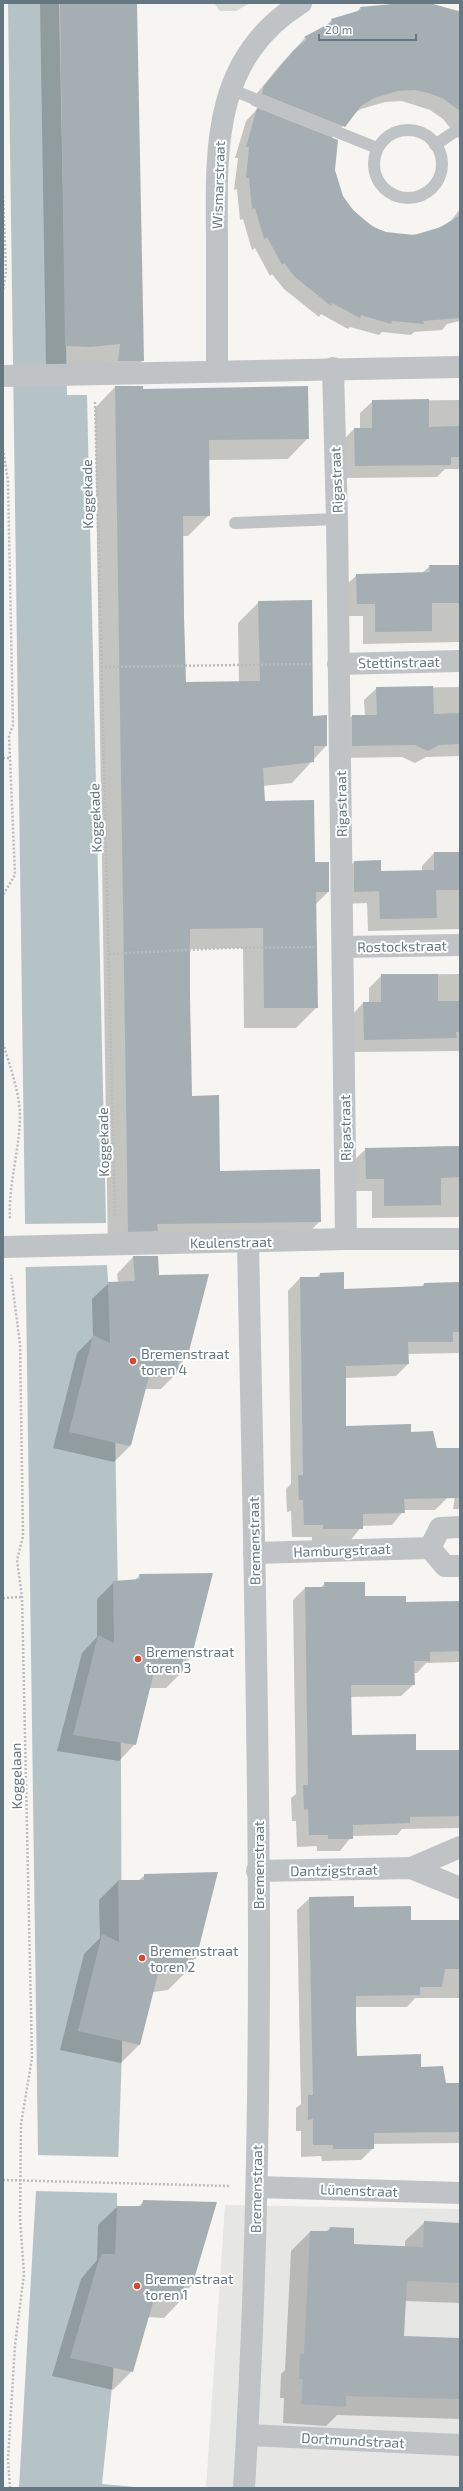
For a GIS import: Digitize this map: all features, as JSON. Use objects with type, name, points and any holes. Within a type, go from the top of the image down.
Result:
[{"type":"street","name":"Wismarstraat","points":[[217,371],[216,160],[222,116],[230,89],[248,55],[266,30],[300,3]]},
{"type":"street","points":[[7,376],[333,368],[460,367]]},
{"type":"street","name":"Rigastraat","points":[[333,368],[337,519],[346,1239]]},
{"type":"street","name":"Stettinstraat","points":[[338,664],[460,661]]},
{"type":"street","name":"Rostockstraat","points":[[343,947],[460,945]]},
{"type":"street","name":"Keulenstraat","points":[[11,1246],[112,1234],[248,1243],[346,1239],[460,1239]]},
{"type":"street","name":"Bremenstraat","points":[[244,2488],[258,2187],[258,1767],[248,1243]]},
{"type":"street","points":[[460,1527],[440,1528],[430,1548],[445,1566],[460,1566]]},
{"type":"street","name":"Hamburgstraat","points":[[254,1553],[430,1548]]},
{"type":"street","name":"Dantzigstraat","points":[[257,1872],[411,1868],[460,1847]]},
{"type":"street","name":"Dantzigstraat","points":[[411,1868],[460,1888]]},
{"type":"street","name":"Lünenstraat","points":[[258,2187],[460,2193]]},
{"type":"street","name":"Dortmundstraat","points":[[247,2435],[460,2445]]},
{"type":"lane","points":[[230,89],[377,148]]},
{"type":"lane","points":[[436,144],[460,128]]},
{"type":"lane","points":[[412,130],[425,135],[436,144],[441,156],[441,169],[437,182],[428,191],[416,197],[403,198],[386,190],[375,174],[374,161],[377,148],[386,138],[398,131],[412,130]]},
{"type":"lane","points":[[235,523],[337,519]]},
{"type":"path","points":[[3,196],[6,271],[3,290]]},
{"type":"path","name":"Koggekade","points":[[95,410],[109,954],[112,1234]]},
{"type":"path","points":[[3,449],[8,481],[13,726],[9,735],[15,874],[3,895]]},
{"type":"path","points":[[102,667],[338,664]]},
{"type":"path","points":[[3,758],[11,758]]},
{"type":"path","points":[[109,954],[226,948],[343,947]]},
{"type":"path","name":"Koggelaan","points":[[3,1043],[17,1091],[20,1115],[9,1200],[11,1279],[20,1344],[23,1536],[17,1560],[22,1597],[32,2058],[21,2124],[24,2274],[15,2345],[8,2460],[10,2488]]},
{"type":"path","points":[[3,1598],[22,1597]]},
{"type":"path","points":[[3,2180],[120,2182],[258,2187]]},
{"type":"shaded area","points":[[8,3],[59,3],[67,395],[87,395],[107,1265],[114,1370],[121,1765],[122,2051],[117,2193],[118,2281],[113,2377],[102,2484],[146,2488],[19,2488],[38,2155]]},
{"type":"shaded area","points":[[214,3],[250,3],[236,11],[220,11]]},
{"type":"shaded area","points":[[225,2205],[460,2209],[460,2488],[206,2488]]},
{"type":"pier","points":[[108,1223],[109,1265],[25,1267],[24,1224]]},
{"type":"pier","points":[[36,2155],[119,2157],[119,2193],[35,2191]]},
{"type":"building","points":[[60,3],[137,3],[144,361],[118,361],[120,344],[90,347],[65,346]]},
{"type":"building","points":[[403,3],[430,3],[460,12],[460,111],[442,98],[428,93],[415,90],[398,91],[374,98],[361,106],[345,127],[262,94],[264,86],[293,51],[307,39],[304,37],[332,22],[331,19],[361,10],[360,7]]},
{"type":"building","points":[[257,108],[338,140],[335,170],[343,196],[353,210],[373,227],[386,232],[414,235],[441,227],[460,215],[460,318],[423,321],[424,324],[392,321],[391,324],[361,315],[360,318],[332,303],[331,306],[295,277],[284,263],[282,265],[267,237],[264,239],[255,208],[252,209],[249,178],[246,178],[249,147],[246,147]]},
{"type":"building","points":[[115,386],[143,386],[143,389],[308,386],[309,439],[209,440],[210,516],[183,516],[184,616],[186,682],[260,681],[258,601],[312,600],[313,716],[327,715],[327,746],[314,746],[314,762],[263,768],[265,801],[314,800],[315,862],[329,862],[329,892],[316,892],[318,1008],[264,1008],[263,928],[190,929],[190,996],[192,1096],[219,1095],[220,1171],[320,1169],[321,1222],[157,1224],[158,1231],[128,1232]]},
{"type":"building","points":[[429,399],[429,427],[460,426],[460,457],[451,457],[451,465],[355,466],[354,428],[372,428],[372,400]]},
{"type":"building","points":[[429,565],[460,565],[460,603],[432,603],[432,631],[375,632],[375,604],[357,604],[356,574],[430,572]]},
{"type":"building","points":[[433,686],[434,714],[460,713],[460,744],[439,745],[428,751],[415,745],[352,746],[352,715],[377,715],[376,687]]},
{"type":"building","points":[[434,852],[460,852],[460,890],[436,890],[437,918],[380,919],[379,891],[354,892],[354,861],[381,860],[381,871],[434,870]]},
{"type":"building","points":[[381,974],[438,974],[438,1001],[460,1001],[460,1032],[456,1032],[457,1038],[364,1040],[363,1002],[381,1002]]},
{"type":"building","points":[[460,1146],[460,1177],[441,1178],[441,1205],[384,1206],[384,1179],[366,1179],[365,1148]]},
{"type":"building","name":"Bremenstraat toren 4","points":[[133,1256],[158,1256],[159,1275],[209,1274],[187,1359],[178,1356],[179,1372],[150,1373],[131,1445],[129,1446],[69,1432],[93,1335],[110,1343],[108,1282],[135,1281]]},
{"type":"building","points":[[344,1272],[344,1289],[424,1286],[424,1283],[460,1282],[460,1332],[453,1332],[453,1342],[408,1342],[409,1364],[346,1366],[346,1426],[411,1424],[411,1432],[433,1431],[437,1448],[460,1448],[460,1498],[404,1499],[405,1513],[363,1514],[363,1529],[323,1529],[323,1525],[304,1525],[303,1500],[299,1500],[298,1475],[303,1475],[300,1277],[320,1277],[320,1273]]},
{"type":"building","name":"Bremenstraat toren 3","points":[[213,1573],[191,1659],[183,1657],[183,1672],[154,1672],[136,1745],[73,1735],[98,1635],[114,1643],[113,1581],[140,1579],[139,1574]]},
{"type":"building","points":[[324,1582],[365,1582],[365,1596],[406,1596],[406,1602],[460,1601],[460,1651],[430,1652],[430,1661],[414,1661],[415,1685],[351,1685],[352,1735],[416,1734],[416,1750],[459,1750],[460,1816],[410,1817],[410,1823],[353,1825],[353,1839],[328,1839],[328,1835],[309,1835],[308,1809],[304,1810],[303,1785],[308,1785],[305,1587],[325,1587]]},
{"type":"building","name":"Bremenstraat toren 2","points":[[218,1872],[196,1959],[188,1956],[188,1971],[158,1974],[140,2045],[78,2031],[102,1934],[119,1942],[118,1880],[144,1880],[144,1874]]},
{"type":"building","points":[[354,1896],[354,1907],[411,1906],[411,1920],[460,1920],[460,1969],[445,1969],[442,1987],[420,1987],[420,1995],[356,1996],[356,2020],[357,2056],[421,2054],[421,2067],[443,2066],[446,2083],[460,2083],[460,2132],[374,2133],[374,2149],[333,2149],[333,2145],[313,2145],[313,2119],[308,2120],[308,2095],[313,2095],[309,1897]]},
{"type":"building","name":"Bremenstraat toren 1","points":[[143,2200],[217,2202],[192,2286],[184,2284],[183,2299],[154,2299],[133,2372],[70,2358],[99,2259],[102,2254],[115,2254],[117,2206],[142,2206]]},
{"type":"building","points":[[424,2221],[460,2223],[460,2283],[407,2281],[404,2336],[460,2338],[460,2399],[346,2396],[346,2407],[301,2404],[303,2379],[299,2379],[300,2354],[304,2354],[310,2231],[330,2231],[330,2227],[354,2228],[354,2244],[423,2247]]},
{"type":"place","name":"Bremenstraat toren 4","points":[[133,1361]]},
{"type":"place","name":"Bremenstraat toren 3","points":[[138,1659]]},
{"type":"place","name":"Bremenstraat toren 2","points":[[142,1958]]},
{"type":"place","name":"Bremenstraat toren 1","points":[[137,2286]]}]
